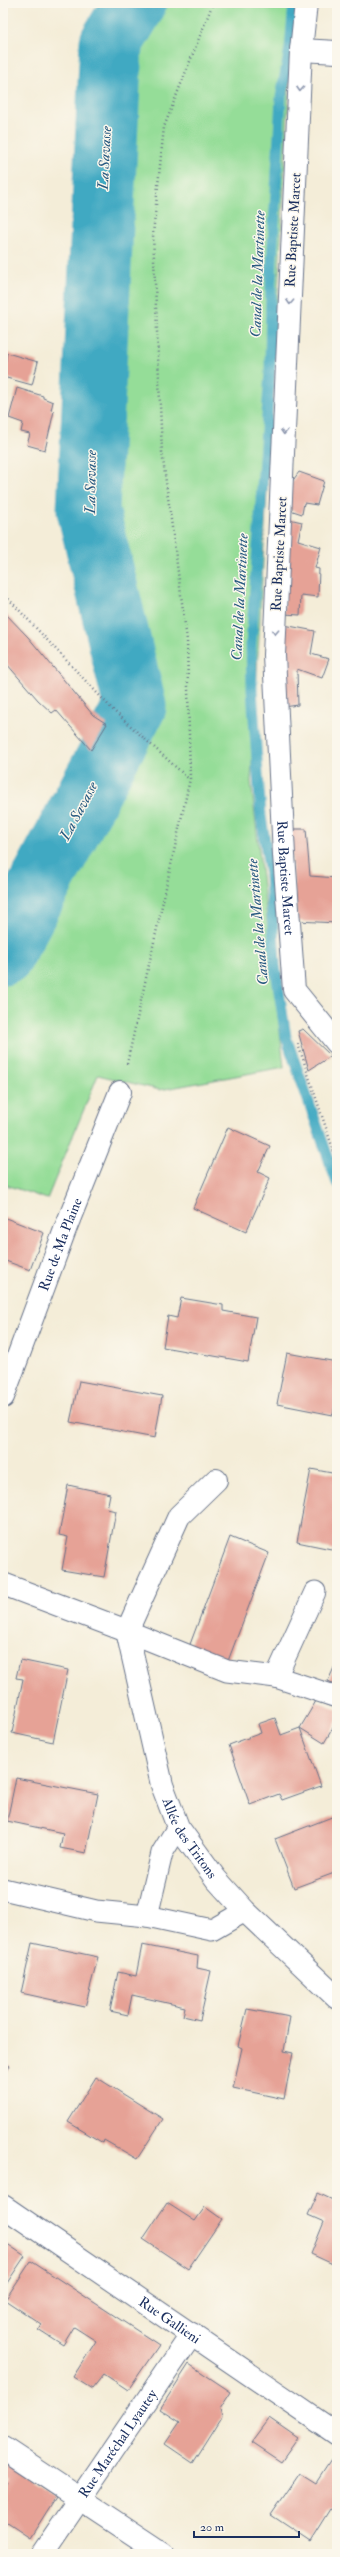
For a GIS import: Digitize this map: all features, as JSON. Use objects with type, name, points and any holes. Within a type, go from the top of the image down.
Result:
[{"type":"street","name":"Rue Baptiste Marcet","points":[[306,3],[301,50],[274,655],[284,855],[294,990],[337,1043]]},
{"type":"street","points":[[301,50],[337,52]]},
{"type":"street","name":"Rue de Ma Plaine","points":[[3,1397],[66,1227],[120,1092]]},
{"type":"street","points":[[3,1584],[127,1631],[179,1516],[216,1480]]},
{"type":"street","name":"Allée des Tritons","points":[[127,1631],[162,1785],[178,1827],[216,1880],[245,1911],[337,1998]]},
{"type":"street","name":"Rue Gallieni","points":[[3,2206],[337,2434]]},
{"type":"street","name":"Rue Maréchal Lyautey","points":[[42,2554],[192,2334]]},
{"type":"street","points":[[3,2448],[163,2554]]},
{"type":"lane","points":[[276,1677],[315,1592]]},
{"type":"lane","points":[[127,1631],[227,1671],[276,1677],[337,1698]]},
{"type":"lane","points":[[147,1916],[162,1852],[178,1827]]},
{"type":"lane","points":[[3,1889],[96,1911],[147,1916],[212,1930],[245,1911]]},
{"type":"path","points":[[120,1092],[190,779],[187,640],[162,452],[154,234],[164,127],[213,3]]},
{"type":"path","points":[[3,593],[114,711],[190,779]]},
{"type":"path","points":[[297,1041],[337,1161]]},
{"type":"green space","points":[[166,3],[294,3],[251,781],[284,1067],[160,1090],[98,1075],[47,1199],[3,1184],[3,988],[158,712],[99,509],[133,53]]},
{"type":"building","points":[[7,353],[38,362],[32,385],[3,377]]},
{"type":"building","points":[[17,388],[43,396],[43,398],[53,402],[51,410],[54,411],[45,450],[27,445],[30,434],[21,432],[23,423],[9,418]]},
{"type":"building","points":[[299,472],[324,481],[317,505],[304,503],[302,514],[290,510],[291,483]]},
{"type":"building","points":[[289,519],[302,522],[298,540],[321,547],[315,568],[319,569],[318,597],[301,595],[300,615],[284,614]]},
{"type":"building","points":[[3,611],[28,637],[93,715],[107,724],[91,750],[56,710],[52,713],[38,700],[6,663],[3,666]]},
{"type":"building","points":[[284,625],[315,631],[311,654],[329,659],[322,678],[297,669],[298,705],[284,707]]},
{"type":"building","points":[[289,829],[306,829],[310,876],[337,878],[337,923],[297,921]]},
{"type":"building","points":[[303,1029],[331,1056],[309,1070],[298,1031]]},
{"type":"building","points":[[228,1127],[270,1146],[258,1172],[270,1178],[246,1232],[193,1208]]},
{"type":"building","points":[[3,1217],[44,1233],[30,1270],[3,1260]]},
{"type":"building","points":[[181,1298],[223,1305],[223,1311],[256,1317],[248,1362],[163,1347],[168,1316],[177,1318]]},
{"type":"building","points":[[287,1353],[337,1362],[337,1394],[333,1415],[277,1404]]},
{"type":"building","points":[[79,1381],[162,1396],[155,1438],[70,1422]]},
{"type":"building","points":[[311,1469],[337,1474],[336,1550],[297,1542]]},
{"type":"building","points":[[68,1485],[110,1494],[107,1509],[116,1511],[104,1577],[62,1570],[68,1537],[59,1535]]},
{"type":"building","points":[[230,1537],[269,1553],[228,1661],[189,1647]]},
{"type":"building","points":[[20,1660],[68,1670],[53,1742],[12,1733],[23,1679],[16,1678]]},
{"type":"building","points":[[337,1661],[337,1685],[328,1681]]},
{"type":"building","points":[[316,1701],[337,1709],[337,1721],[324,1743],[300,1728]]},
{"type":"building","points":[[275,1718],[281,1735],[300,1728],[321,1786],[282,1800],[279,1794],[250,1805],[229,1745],[261,1733],[258,1724]]},
{"type":"building","points":[[16,1778],[98,1794],[86,1853],[60,1848],[63,1833],[7,1821]]},
{"type":"building","points":[[337,1815],[337,1872],[294,1888],[275,1839]]},
{"type":"building","points":[[32,1943],[98,1957],[85,2007],[21,1993]]},
{"type":"building","points":[[142,1945],[198,1956],[197,1968],[211,1971],[200,2020],[183,2016],[185,2007],[132,1995],[128,2015],[110,2011],[118,1972],[136,1976]]},
{"type":"building","points":[[247,2009],[290,2017],[284,2051],[293,2053],[284,2099],[233,2088],[242,2048],[238,2046]]},
{"type":"building","points":[[3,2062],[10,2066],[3,2077]]},
{"type":"building","points":[[96,2077],[163,2119],[137,2159],[104,2140],[103,2143],[68,2122]]},
{"type":"building","points":[[318,2193],[337,2202],[337,2266],[311,2254],[324,2222],[308,2215]]},
{"type":"building","points":[[167,2203],[195,2221],[205,2207],[222,2219],[188,2269],[143,2239]]},
{"type":"building","points":[[3,2241],[25,2256],[3,2289]]},
{"type":"building","points":[[31,2261],[159,2345],[128,2390],[104,2374],[92,2389],[73,2377],[96,2341],[74,2327],[63,2345],[38,2329],[41,2324],[5,2300]]},
{"type":"building","points":[[189,2364],[231,2392],[220,2409],[222,2417],[193,2463],[165,2444],[180,2422],[160,2409]]},
{"type":"building","points":[[269,2418],[298,2438],[281,2462],[251,2442]]},
{"type":"building","points":[[331,2460],[337,2464],[337,2513],[330,2509],[310,2541],[271,2515],[300,2473],[316,2483]]},
{"type":"building","points":[[3,2462],[56,2497],[30,2538],[3,2520],[3,2488],[7,2481],[3,2479]]},
{"type":"waterway","name":"La Savasse","points":[[3,954],[135,706],[88,510],[111,43],[135,3]]},
{"type":"waterway","name":"Canal de la Martinette","points":[[294,3],[290,48],[281,97],[271,282],[270,372],[251,645],[252,690],[261,816],[270,874],[275,965],[286,1037],[337,1183]]}]
